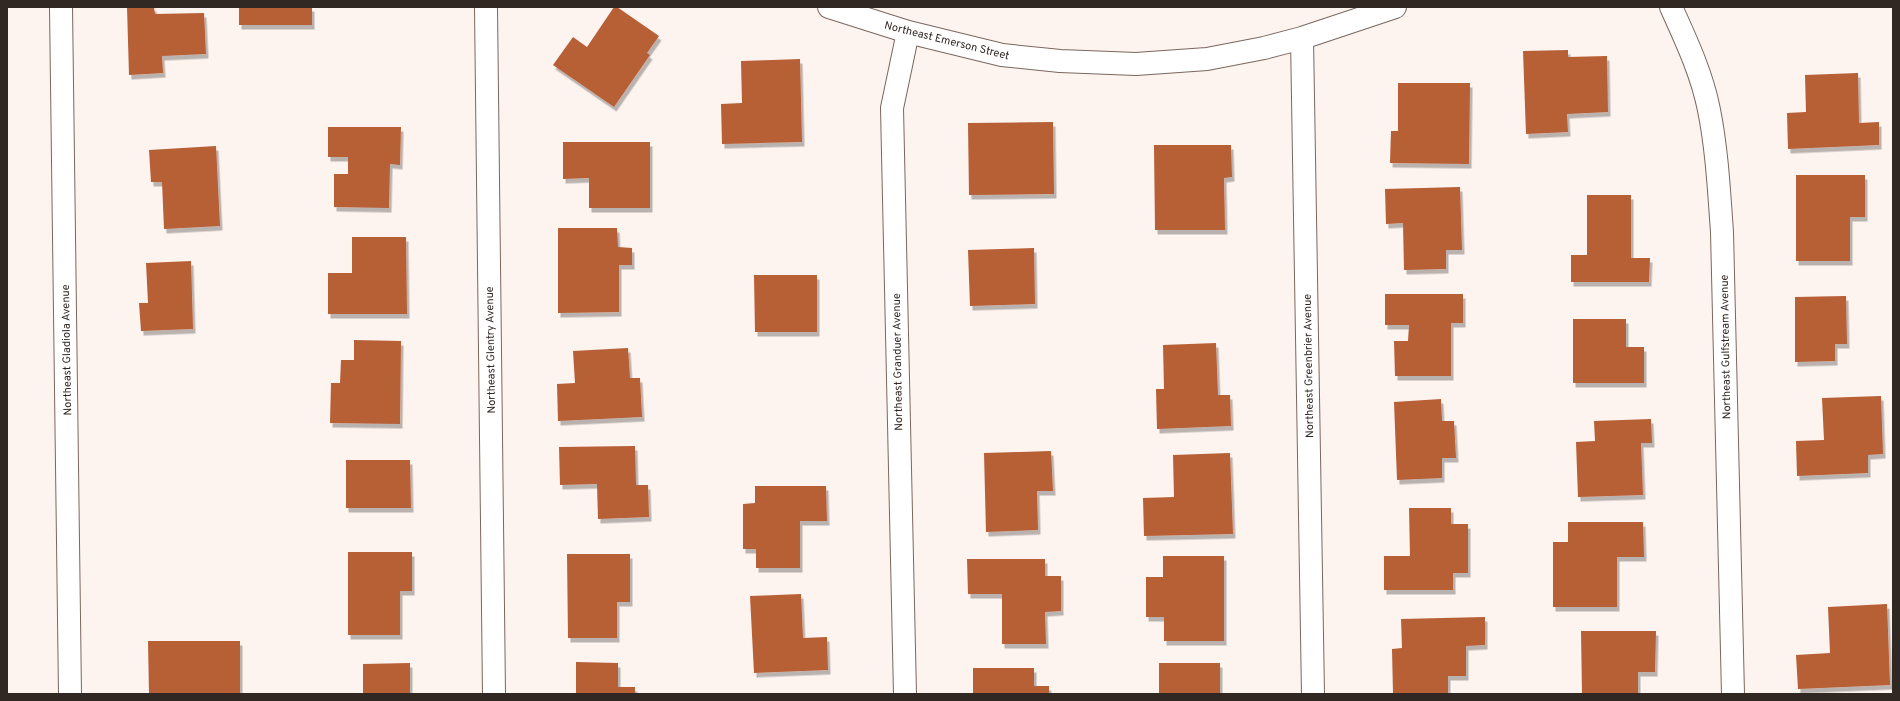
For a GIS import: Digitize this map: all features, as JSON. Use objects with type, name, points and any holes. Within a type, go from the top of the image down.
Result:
[{"type":"street","name":"Northeast Gladiola Avenue","points":[[62,7],[70,694]]},
{"type":"street","name":"Northeast Glentry Avenue","points":[[486,7],[494,694]]},
{"type":"street","name":"Northeast Emerson Street","points":[[829,7],[908,32],[1002,55],[1060,61],[1136,64],[1207,59],[1264,48],[1302,38],[1395,7]]},
{"type":"street","name":"Northeast Gulfstream Avenue","points":[[1671,7],[1695,62],[1709,109],[1717,160],[1722,232],[1733,694]]},
{"type":"street","name":"Northeast Granduer Avenue","points":[[905,694],[892,108],[908,32]]},
{"type":"street","name":"Northeast Greenbrier Avenue","points":[[1302,38],[1313,694]]},
{"type":"building","points":[[127,7],[154,7],[155,14],[204,13],[206,54],[162,56],[163,73],[129,75]]},
{"type":"building","points":[[239,7],[312,7],[312,25],[239,25]]},
{"type":"building","points":[[614,7],[617,7],[659,36],[647,53],[650,55],[614,107],[553,65],[573,37],[587,47]]},
{"type":"building","points":[[1568,50],[1568,57],[1607,56],[1608,112],[1567,114],[1568,132],[1526,134],[1523,51]]},
{"type":"building","points":[[800,59],[802,142],[722,144],[721,104],[742,103],[741,61]]},
{"type":"building","points":[[1858,73],[1859,123],[1879,122],[1879,145],[1788,149],[1787,113],[1806,112],[1805,75]]},
{"type":"building","points":[[1398,83],[1470,83],[1469,164],[1390,163],[1391,131],[1398,131]]},
{"type":"building","points":[[1053,122],[1054,194],[969,195],[968,123]]},
{"type":"building","points":[[328,127],[401,127],[400,165],[390,164],[389,208],[334,207],[334,174],[348,174],[348,157],[328,157]]},
{"type":"building","points":[[563,142],[650,142],[650,208],[589,208],[589,178],[563,179]]},
{"type":"building","points":[[1154,145],[1231,145],[1232,177],[1224,178],[1225,230],[1155,230]]},
{"type":"building","points":[[216,146],[220,226],[164,229],[162,182],[151,182],[149,150]]},
{"type":"building","points":[[1796,175],[1865,175],[1865,217],[1850,217],[1850,261],[1796,261]]},
{"type":"building","points":[[1460,187],[1462,250],[1446,250],[1446,269],[1404,270],[1403,223],[1386,224],[1385,189]]},
{"type":"building","points":[[1587,195],[1631,195],[1631,258],[1650,258],[1649,282],[1571,282],[1571,255],[1587,255]]},
{"type":"building","points":[[558,228],[617,228],[618,247],[632,248],[632,265],[619,265],[619,312],[558,313]]},
{"type":"building","points":[[352,237],[406,237],[407,314],[328,314],[328,273],[352,273]]},
{"type":"building","points":[[1034,248],[1035,304],[970,306],[968,250]]},
{"type":"building","points":[[191,261],[193,329],[141,331],[139,303],[148,303],[146,263]]},
{"type":"building","points":[[754,275],[817,275],[817,332],[755,332]]},
{"type":"building","points":[[1385,294],[1463,294],[1463,323],[1451,323],[1451,376],[1395,376],[1394,341],[1408,341],[1409,325],[1385,325]]},
{"type":"building","points":[[1846,296],[1847,344],[1835,344],[1835,361],[1795,362],[1795,297]]},
{"type":"building","points":[[1573,319],[1626,319],[1626,347],[1644,347],[1644,383],[1573,383]]},
{"type":"building","points":[[354,340],[401,341],[400,424],[330,423],[331,383],[340,383],[341,360],[354,360]]},
{"type":"building","points":[[1216,343],[1218,395],[1230,395],[1231,426],[1157,429],[1156,389],[1164,389],[1163,345]]},
{"type":"building","points":[[628,348],[630,378],[640,378],[642,417],[558,421],[557,384],[575,383],[573,351]]},
{"type":"building","points":[[1881,396],[1883,454],[1868,455],[1868,473],[1797,476],[1796,441],[1824,440],[1822,398]]},
{"type":"building","points":[[1441,399],[1442,421],[1454,421],[1456,458],[1442,458],[1442,478],[1397,480],[1394,402]]},
{"type":"building","points":[[1651,419],[1652,443],[1641,443],[1643,495],[1578,497],[1576,442],[1595,441],[1594,421]]},
{"type":"building","points":[[635,446],[636,485],[648,485],[649,517],[598,519],[597,484],[560,485],[559,447]]},
{"type":"building","points":[[1051,451],[1053,491],[1037,491],[1038,530],[986,532],[984,453]]},
{"type":"building","points":[[1230,453],[1233,534],[1144,536],[1143,498],[1174,497],[1173,455]]},
{"type":"building","points":[[346,460],[410,460],[411,508],[346,508]]},
{"type":"building","points":[[755,486],[826,486],[827,521],[800,521],[800,568],[756,568],[756,549],[743,549],[743,504],[755,503]]},
{"type":"building","points":[[1409,508],[1451,508],[1451,524],[1468,524],[1468,573],[1453,573],[1453,590],[1384,590],[1384,556],[1410,556]]},
{"type":"building","points":[[1568,522],[1643,522],[1644,557],[1617,557],[1617,607],[1553,607],[1553,542],[1568,542]]},
{"type":"building","points":[[348,552],[412,552],[412,591],[400,591],[400,635],[348,635]]},
{"type":"building","points":[[567,554],[630,554],[630,602],[617,602],[617,638],[568,638]]},
{"type":"building","points":[[1163,556],[1224,556],[1224,641],[1164,641],[1164,617],[1146,617],[1146,577],[1163,577]]},
{"type":"building","points":[[967,559],[1045,559],[1045,576],[1061,576],[1061,611],[1045,612],[1046,644],[1002,644],[1002,594],[968,594]]},
{"type":"building","points":[[801,594],[803,638],[827,637],[828,670],[754,673],[750,596]]},
{"type":"building","points":[[1887,604],[1890,685],[1798,689],[1796,655],[1830,653],[1828,607]]},
{"type":"building","points":[[1485,617],[1485,645],[1466,646],[1466,676],[1448,676],[1448,694],[1393,694],[1392,649],[1402,648],[1401,619]]},
{"type":"building","points":[[1581,631],[1656,631],[1655,672],[1638,672],[1638,694],[1582,694]]},
{"type":"building","points":[[148,641],[240,641],[240,694],[149,694]]},
{"type":"building","points":[[576,662],[618,663],[618,687],[635,687],[635,694],[576,694]]},
{"type":"building","points":[[410,663],[410,694],[363,694],[363,664]]},
{"type":"building","points":[[1159,663],[1220,663],[1220,694],[1159,694]]},
{"type":"building","points":[[973,668],[1034,668],[1034,686],[1049,686],[1049,694],[973,694]]}]
